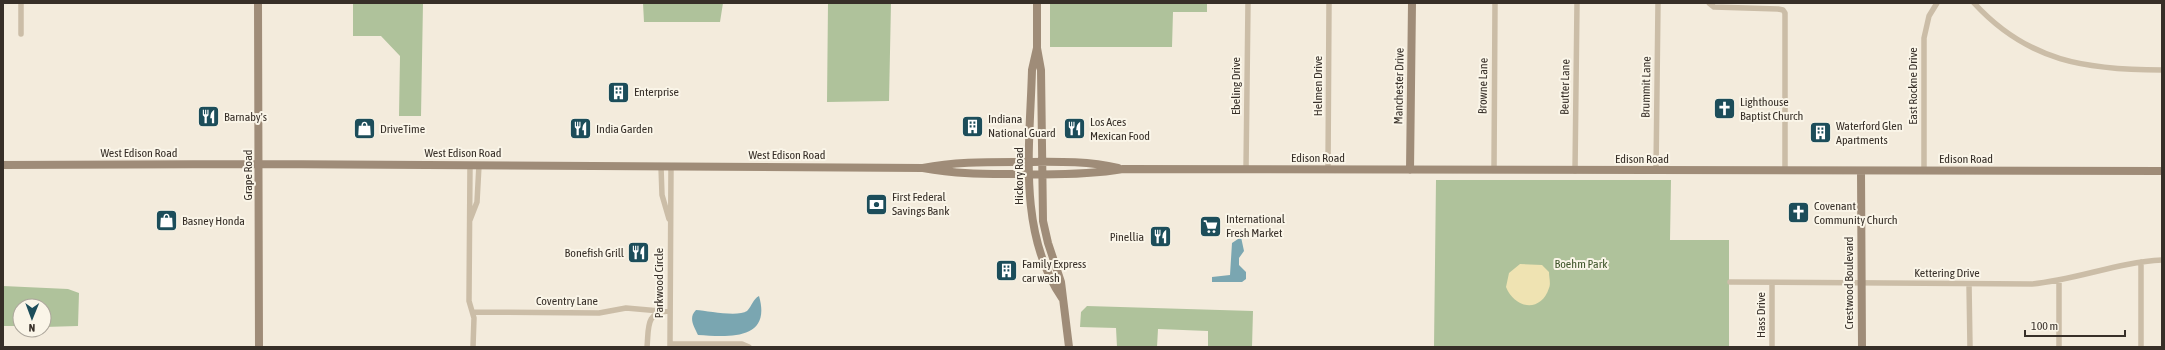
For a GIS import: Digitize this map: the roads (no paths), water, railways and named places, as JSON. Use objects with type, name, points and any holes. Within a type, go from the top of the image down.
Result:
[{"type":"main road","name":"Grape Road","points":[[258,3],[260,164],[259,347]]},
{"type":"main road","name":"Hickory Road","points":[[1037,3],[1037,48],[1041,70],[1041,207],[1044,231],[1061,282],[1062,298],[1067,321],[1068,347]]},
{"type":"main road","name":"Manchester Drive","points":[[1410,170],[1412,3]]},
{"type":"main road","name":"Hickory Road","points":[[1037,48],[1032,70],[1030,162],[1031,208],[1034,233],[1053,285],[1062,298]]},
{"type":"main road","name":"West Edison Road","points":[[923,168],[949,163],[1030,162]]},
{"type":"main road","name":"Edison Road","points":[[1030,162],[1093,162],[1123,169]]},
{"type":"main road","name":"West Edison Road","points":[[3,165],[260,164],[923,168],[950,173],[1030,174]]},
{"type":"main road","name":"Edison Road","points":[[1030,174],[1093,174],[1123,169],[2162,171]]},
{"type":"main road","name":"Crestwood Boulevard","points":[[1862,171],[1862,347]]},
{"type":"street","points":[[21,3],[21,34]]},
{"type":"street","name":"Ebeling Drive","points":[[1246,169],[1248,3]]},
{"type":"street","name":"Helmen Drive","points":[[1328,170],[1329,3]]},
{"type":"street","name":"Browne Lane","points":[[1494,170],[1495,3]]},
{"type":"street","name":"Beutter Lane","points":[[1575,171],[1577,3]]},
{"type":"street","name":"Brummit Lane","points":[[1656,171],[1658,3]]},
{"type":"street","points":[[1710,3],[1714,7],[1778,9],[1783,10],[1785,13],[1785,171]]},
{"type":"street","name":"East Rockne Drive","points":[[1924,171],[1924,38],[1929,16],[1937,3]]},
{"type":"street","points":[[1974,3],[1992,21],[2018,39],[2042,53],[2062,61],[2105,69],[2162,70]]},
{"type":"street","points":[[470,165],[468,301],[473,312],[474,347]]},
{"type":"street","points":[[469,222],[477,202],[479,166]]},
{"type":"street","name":"Parkwood Circle","points":[[662,166],[662,194],[670,223]]},
{"type":"street","name":"Parkwood Circle","points":[[671,167],[670,345],[742,344],[749,347]]},
{"type":"street","name":"Kettering Drive","points":[[1730,282],[2032,284],[2059,280],[2141,262],[2162,260]]},
{"type":"street","points":[[2141,262],[2141,347]]},
{"type":"street","points":[[2059,280],[2059,347]]},
{"type":"street","name":"Hass Drive","points":[[1772,283],[1772,347]]},
{"type":"street","points":[[1969,284],[1970,347]]},
{"type":"street","name":"Coventry Lane","points":[[473,312],[598,313],[626,308],[670,311]]},
{"type":"street","points":[[647,347],[651,318],[660,311]]},
{"type":"water","points":[[1241,237],[1244,251],[1239,258],[1239,265],[1246,272],[1246,279],[1242,282],[1212,282],[1212,277],[1230,275],[1232,243]]},
{"type":"water","points":[[759,296],[761,311],[759,321],[753,329],[745,333],[734,335],[698,335],[692,319],[692,316],[696,310],[730,314],[743,313],[747,311],[755,299]]},
{"type":"place","name":"Enterprise","points":[[618,92]]},
{"type":"place","name":"Lighthouse Baptist Church","points":[[1725,109]]},
{"type":"place","name":"Barnaby's","points":[[209,117]]},
{"type":"place","name":"Indiana National Guard","points":[[972,126]]},
{"type":"place","name":"DriveTime","points":[[364,129]]},
{"type":"place","name":"India Garden","points":[[581,129]]},
{"type":"place","name":"Los Aces Mexican Food","points":[[1075,129]]},
{"type":"place","name":"Waterford Glen Apartments","points":[[1820,133]]},
{"type":"place","name":"First Federal Savings Bank","points":[[876,204]]},
{"type":"place","name":"Covenant Community Church","points":[[1799,213]]},
{"type":"place","name":"Basney Honda","points":[[166,221]]},
{"type":"place","name":"International Fresh Market","points":[[1211,226]]},
{"type":"place","name":"Pinellia","points":[[1160,237]]},
{"type":"place","name":"Bonefish Grill","points":[[639,253]]},
{"type":"place","name":"Family Express car wash","points":[[1006,271]]},
{"type":"park label","name":"Boehm Park","points":[[1581,264]]}]
